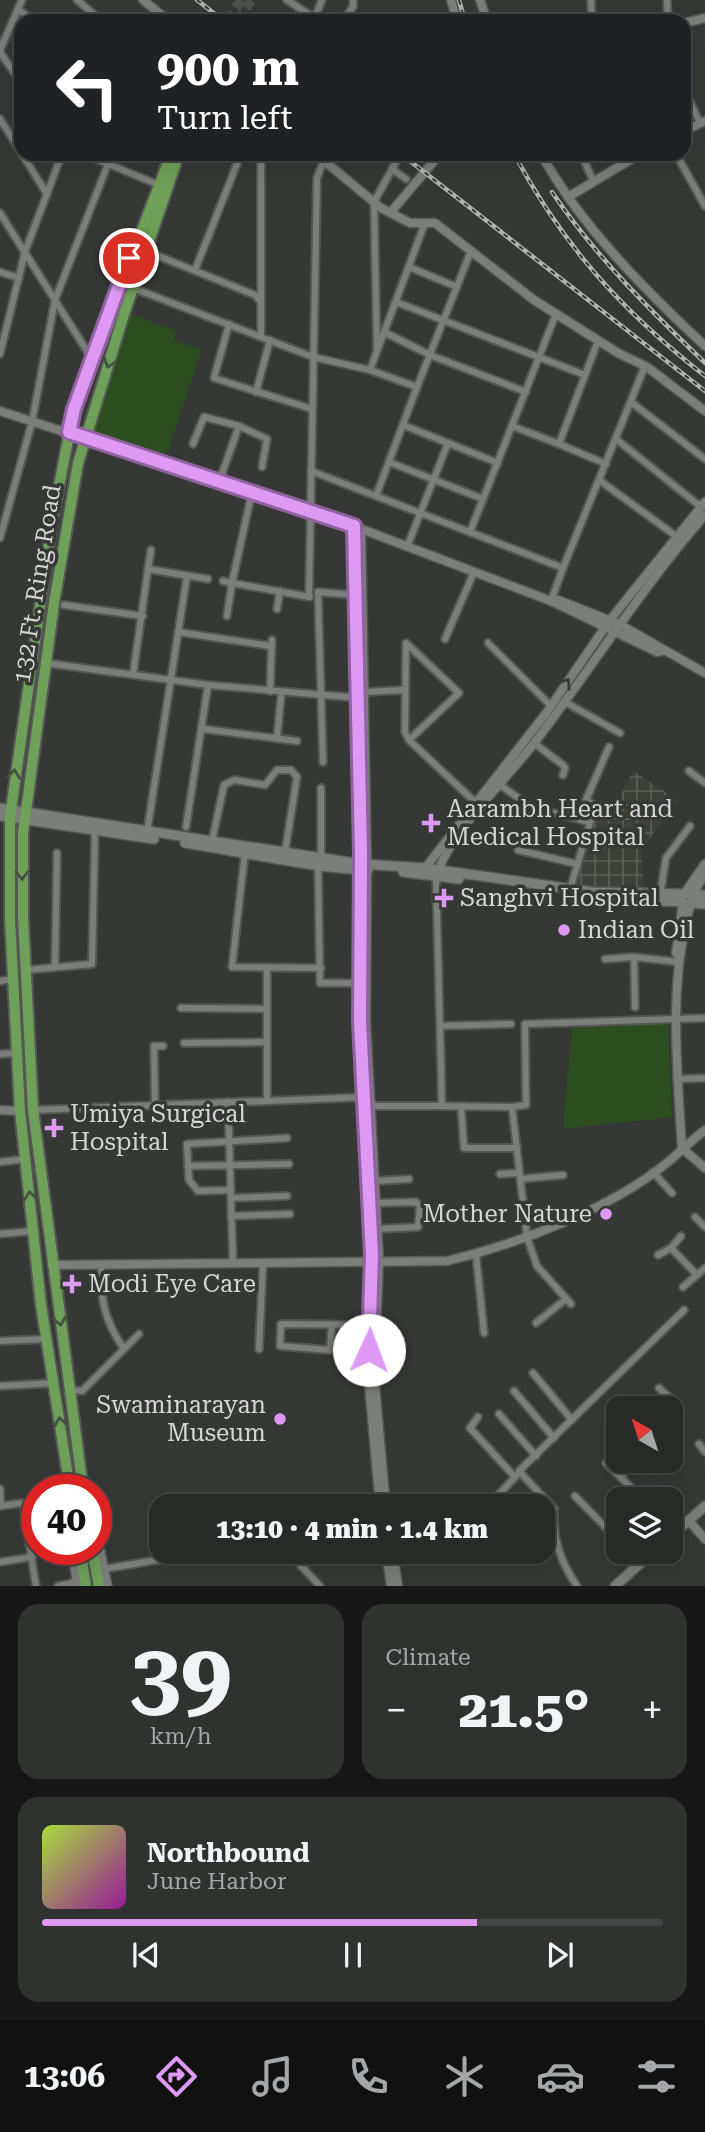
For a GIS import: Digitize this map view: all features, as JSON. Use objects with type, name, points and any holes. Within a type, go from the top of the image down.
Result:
[{"type":"main road","name":"132 Ft. Ring Road","points":[[68,1474],[46,1339],[20,1111],[5,866],[5,813],[69,432],[92,359],[159,185],[172,161]]},
{"type":"main road","name":"132 Ft. Ring Road","points":[[81,1474],[33,1110],[22,891],[24,815],[68,509],[85,439],[173,161]]},
{"type":"main road","points":[[5,813],[285,852],[319,862]]},
{"type":"main road","points":[[24,815],[96,830],[245,852],[364,867],[423,871],[592,898],[688,898],[705,895]]},
{"type":"main road","points":[[437,873],[688,898],[705,904]]},
{"type":"main road","points":[[690,1523],[705,1506]]},
{"type":"main road","points":[[683,1527],[705,1513]]},
{"type":"main road","points":[[615,1586],[640,1564]]},
{"type":"main road","points":[[615,1586],[640,1564]]},
{"type":"main road","points":[[622,1586],[647,1564]]},
{"type":"main road","points":[[76,1565],[81,1585]]},
{"type":"main road","points":[[80,1565],[81,1585]]},
{"type":"main road","points":[[95,1565],[99,1586]]},
{"type":"main road","points":[[103,1565],[107,1586]]},
{"type":"street","points":[[16,14],[22,0]]},
{"type":"street","points":[[77,0],[94,14]]},
{"type":"street","points":[[143,0],[159,14]]},
{"type":"street","points":[[287,0],[309,14]]},
{"type":"street","points":[[18,9],[24,14]]},
{"type":"street","points":[[14,18],[0,51],[14,72]]},
{"type":"street","points":[[691,101],[703,122]]},
{"type":"street","points":[[0,119],[14,141]]},
{"type":"street","points":[[27,161],[47,194]]},
{"type":"street","points":[[0,354],[25,253],[59,161]]},
{"type":"street","points":[[101,161],[159,185]]},
{"type":"street","points":[[0,538],[33,422],[55,300],[109,161]]},
{"type":"street","points":[[195,270],[238,161]]},
{"type":"street","points":[[261,161],[261,336]]},
{"type":"street","points":[[309,597],[317,178],[324,161]]},
{"type":"street","points":[[325,161],[374,202],[410,223],[435,223],[556,314],[598,341],[645,366],[705,411]]},
{"type":"street","points":[[377,351],[374,202],[396,161]]},
{"type":"street","points":[[391,212],[434,161]]},
{"type":"street","points":[[546,161],[568,197],[631,271],[705,346]]},
{"type":"street","points":[[584,161],[591,176]]},
{"type":"street","points":[[568,197],[628,161]]},
{"type":"street","points":[[680,161],[705,206]]},
{"type":"street","points":[[392,169],[405,179]]},
{"type":"street","points":[[0,213],[92,359]]},
{"type":"street","points":[[370,370],[425,223]]},
{"type":"street","points":[[146,251],[255,295],[261,302]]},
{"type":"street","points":[[376,496],[471,251]]},
{"type":"street","points":[[409,267],[457,287]]},
{"type":"street","points":[[0,272],[19,278]]},
{"type":"street","points":[[133,288],[313,357],[370,370],[417,387]]},
{"type":"street","points":[[396,302],[585,375]]},
{"type":"street","points":[[0,314],[9,317]]},
{"type":"street","points":[[470,532],[556,314]]},
{"type":"street","points":[[229,324],[214,378],[312,409]]},
{"type":"street","points":[[384,332],[430,355],[526,392]]},
{"type":"street","points":[[256,392],[270,340]]},
{"type":"street","points":[[559,444],[598,341]]},
{"type":"street","points":[[551,601],[645,366]]},
{"type":"street","points":[[631,402],[705,459]]},
{"type":"street","points":[[0,411],[357,527],[612,625],[705,673]]},
{"type":"street","points":[[193,444],[204,417],[239,426],[267,439],[262,467]]},
{"type":"street","points":[[403,425],[498,463]]},
{"type":"street","points":[[219,482],[239,426]]},
{"type":"street","points":[[512,426],[606,464]]},
{"type":"street","points":[[616,439],[704,508]]},
{"type":"street","points":[[407,547],[448,443]]},
{"type":"street","points":[[389,462],[483,499]]},
{"type":"street","points":[[311,471],[564,569]]},
{"type":"street","points":[[599,480],[676,536]]},
{"type":"street","points":[[227,616],[252,492]]},
{"type":"street","points":[[442,1106],[437,873],[453,843],[565,702],[612,625],[676,536],[704,508]]},
{"type":"street","points":[[423,871],[704,508]]},
{"type":"street","points":[[357,527],[355,595],[362,696]]},
{"type":"street","points":[[357,527],[367,1101],[377,1229],[368,1374],[379,1494]]},
{"type":"street","points":[[133,675],[150,550]]},
{"type":"street","points":[[149,569],[208,579]]},
{"type":"street","points":[[445,639],[474,572]]},
{"type":"street","points":[[147,832],[187,576]]},
{"type":"street","points":[[223,581],[319,598]]},
{"type":"street","points":[[277,609],[280,592]]},
{"type":"street","points":[[323,762],[318,592],[355,595]]},
{"type":"street","points":[[64,605],[143,616]]},
{"type":"street","points":[[178,632],[271,643],[270,691]]},
{"type":"street","points":[[409,740],[459,694],[406,643],[403,690],[405,732],[409,740],[476,803]]},
{"type":"street","points":[[488,643],[551,706]]},
{"type":"street","points":[[46,663],[208,685],[322,696],[362,696],[403,690]]},
{"type":"street","points":[[186,827],[204,729],[208,685]]},
{"type":"street","points":[[278,738],[281,697]]},
{"type":"street","points":[[565,702],[620,733]]},
{"type":"street","points":[[204,729],[298,741]]},
{"type":"street","points":[[534,743],[563,765],[563,775]]},
{"type":"street","points":[[570,888],[595,806],[586,800],[609,747]]},
{"type":"street","points":[[212,841],[224,785],[234,780],[265,785],[270,783],[277,770],[291,770],[297,777],[285,852]]},
{"type":"street","points":[[689,771],[705,783]]},
{"type":"street","points":[[500,785],[527,804]]},
{"type":"street","points":[[321,788],[320,983],[360,983]]},
{"type":"street","points":[[541,810],[590,822]]},
{"type":"street","points":[[660,895],[666,858],[690,826]]},
{"type":"street","points":[[27,970],[92,964],[96,830]]},
{"type":"street","points":[[519,850],[578,864]]},
{"type":"street","points":[[245,852],[232,967],[321,968]]},
{"type":"street","points":[[55,967],[57,853]]},
{"type":"street","points":[[705,864],[688,898],[679,960],[677,1017],[677,1079],[682,1148],[705,1168]]},
{"type":"street","points":[[364,867],[360,983],[375,1262],[374,1374],[385,1494]]},
{"type":"street","points":[[688,898],[705,874]]},
{"type":"street","points":[[605,959],[634,957],[679,960]]},
{"type":"street","points":[[634,957],[635,1007]]},
{"type":"street","points":[[267,969],[267,1101]]},
{"type":"street","points":[[0,981],[14,979]]},
{"type":"street","points":[[181,1008],[267,1009]]},
{"type":"street","points":[[33,1110],[267,1101],[367,1101],[512,1107],[526,1105],[525,1024],[705,1018]]},
{"type":"street","points":[[440,1026],[511,1024]]},
{"type":"street","points":[[184,1043],[267,1042]]},
{"type":"street","points":[[155,1105],[154,1046],[163,1046]]},
{"type":"street","points":[[0,1054],[17,1053]]},
{"type":"street","points":[[677,1079],[705,1078]]},
{"type":"street","points":[[228,1102],[233,1263]]},
{"type":"street","points":[[461,1106],[464,1148],[517,1148]]},
{"type":"street","points":[[512,1107],[527,1237],[537,1266],[568,1301],[536,1323]]},
{"type":"street","points":[[0,1110],[20,1111]]},
{"type":"street","points":[[52,1265],[447,1261],[527,1237],[567,1220],[653,1172],[705,1130]]},
{"type":"street","points":[[230,1190],[198,1191],[189,1180],[187,1144],[287,1138]]},
{"type":"street","points":[[0,1162],[26,1159]]},
{"type":"street","points":[[188,1166],[289,1164]]},
{"type":"street","points":[[653,1172],[672,1193]]},
{"type":"street","points":[[500,1174],[563,1175]]},
{"type":"street","points":[[375,1181],[409,1179]]},
{"type":"street","points":[[231,1198],[287,1196]]},
{"type":"street","points":[[376,1203],[415,1202],[420,1206],[418,1227],[377,1229]]},
{"type":"street","points":[[232,1216],[290,1214]]},
{"type":"street","points":[[695,1217],[705,1227]]},
{"type":"street","points":[[0,1234],[34,1231]]},
{"type":"street","points":[[658,1255],[671,1248],[681,1236]]},
{"type":"street","points":[[671,1248],[697,1275]]},
{"type":"street","points":[[476,1254],[484,1333]]},
{"type":"street","points":[[101,1264],[103,1312],[124,1349]]},
{"type":"street","points":[[259,1349],[263,1264]]},
{"type":"street","points":[[683,1287],[705,1268]]},
{"type":"street","points":[[499,1494],[684,1310]]},
{"type":"street","points":[[332,1325],[330,1350],[280,1346],[281,1324],[370,1325]]},
{"type":"street","points":[[69,1390],[82,1391],[139,1334]]},
{"type":"street","points":[[0,1341],[46,1339]]},
{"type":"street","points":[[533,1373],[572,1420]]},
{"type":"street","points":[[0,1384],[54,1383]]},
{"type":"street","points":[[659,1388],[668,1396]]},
{"type":"street","points":[[514,1391],[554,1438]]},
{"type":"street","points":[[499,1414],[536,1456]]},
{"type":"street","points":[[478,1417],[470,1428],[554,1509],[554,1529],[560,1560],[577,1586]]},
{"type":"street","points":[[699,1444],[705,1452]]},
{"type":"street","points":[[619,1474],[632,1487]]},
{"type":"street","points":[[0,1489],[1,1506],[21,1503]]},
{"type":"street","points":[[575,1496],[606,1528]]},
{"type":"street","points":[[690,1523],[705,1539]]},
{"type":"street","points":[[0,1562],[21,1559]]},
{"type":"street","points":[[104,1569],[149,1561]]},
{"type":"street","points":[[299,1564],[320,1586]]},
{"type":"street","points":[[388,1564],[391,1586]]},
{"type":"street","points":[[395,1564],[398,1586]]},
{"type":"street","points":[[33,1565],[36,1586]]},
{"type":"street","points":[[58,1586],[81,1585]]},
{"type":"shaded area","points":[[633,771],[678,800],[641,851],[644,892],[574,886],[599,808],[612,813]]},
{"type":"green space","points":[[129,313],[176,331],[173,341],[202,349],[167,454],[91,431]]},
{"type":"green space","points":[[668,1016],[672,1117],[563,1129],[572,1026]]},
{"type":"tunnel","points":[[232,14],[241,0]]},
{"type":"tunnel","points":[[242,14],[251,0]]},
{"type":"railway","points":[[197,0],[215,14]]},
{"type":"railway","points":[[459,0],[463,14]]},
{"type":"railway","points":[[410,161],[705,391]]},
{"type":"railway","points":[[518,161],[553,219],[597,276],[647,327],[705,376]]},
{"type":"railway","points":[[552,192],[605,260],[705,363]]},
{"type":"place","name":"Aarambh Heart and Medical Hospital","points":[[431,823]]},
{"type":"place","name":"Sanghvi Hospital","points":[[444,898]]},
{"type":"place","name":"Indian Oil","points":[[564,930]]},
{"type":"place","name":"Umiya Surgical Hospital","points":[[54,1128]]},
{"type":"place","name":"Mother Nature","points":[[606,1214]]},
{"type":"place","name":"Modi Eye Care","points":[[72,1284]]},
{"type":"place","name":"Swaminarayan Museum","points":[[280,1419]]},
{"type":"route","points":[[129,258],[74,409],[69,432],[354,526],[361,853],[360,1022],[372,1255],[369,1350]]}]
